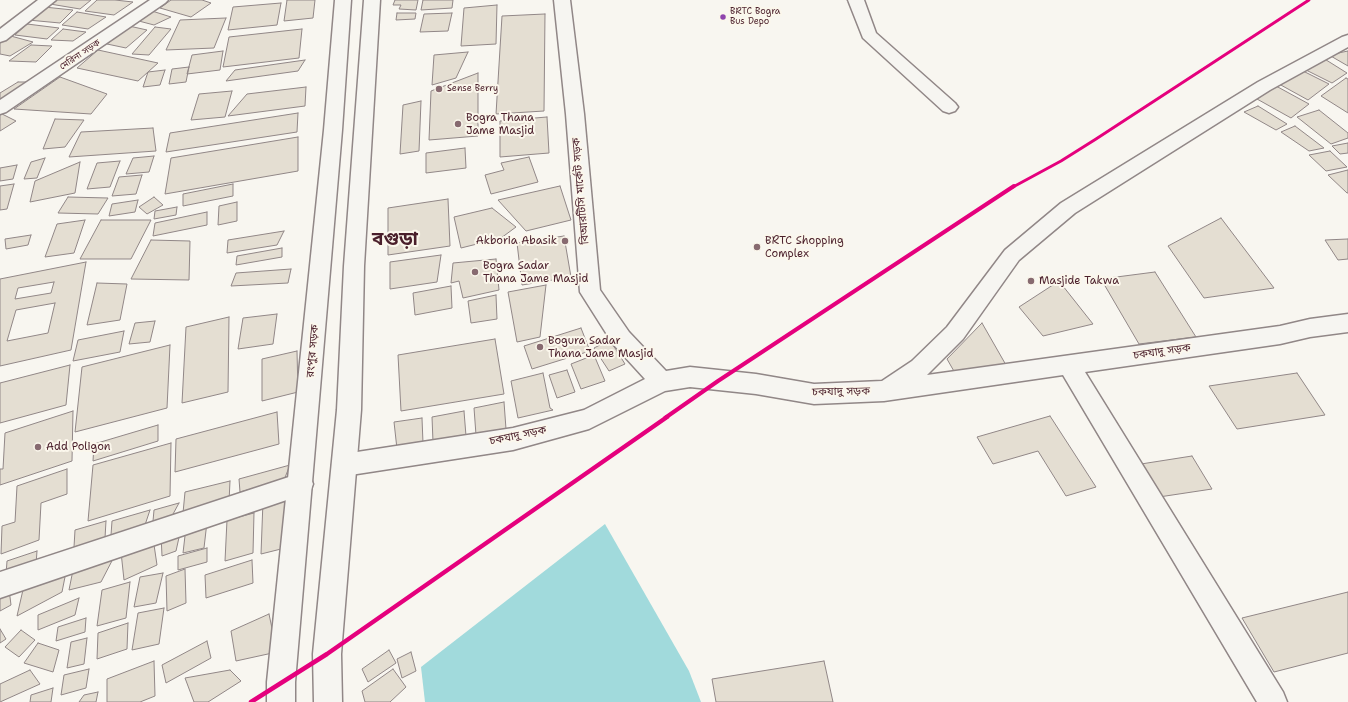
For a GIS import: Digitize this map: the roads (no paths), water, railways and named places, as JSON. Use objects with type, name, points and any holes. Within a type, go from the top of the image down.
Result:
[{"type":"main road","points":[[0,37],[48,0]]},
{"type":"main road","name":"মেরিনা সড়ক","points":[[0,108],[160,0]]},
{"type":"main road","name":"রংপুর সড়ক","points":[[281,702],[281,682],[301,484],[343,0]]},
{"type":"main road","points":[[328,702],[328,654],[352,350],[354,266],[372,0]]},
{"type":"main road","name":"বিআরটিসি মার্কেট সড়ক","points":[[562,0],[590,292],[621,338],[661,382]]},
{"type":"main road","points":[[856,0],[870,36],[949,107]]},
{"type":"main road","points":[[884,391],[920,368],[955,334],[1012,255],[1068,208],[1129,168],[1264,86],[1348,40]]},
{"type":"main road","name":"চকযাদু সড়ক","points":[[344,465],[513,440],[589,419],[661,382],[690,377],[756,384],[814,394],[884,391],[1266,337],[1310,328],[1348,323]]},
{"type":"main road","points":[[1069,365],[1273,702]]},
{"type":"main road","points":[[0,585],[301,484]]},
{"type":"water","points":[[605,524],[689,671],[701,702],[425,702],[421,667]]},
{"type":"place","name":"BRTC Bogra Bus Depo","points":[[723,17]]},
{"type":"place","name":"Sense Berry","points":[[439,89]]},
{"type":"place","name":"Bogra Thana Jame Masjid","points":[[458,124]]},
{"type":"place","name":"Akboria Abasik","points":[[565,241]]},
{"type":"place","name":"BRTC Shopping Complex","points":[[757,247]]},
{"type":"place","name":"Bogra Sadar Thana Jame Masjid","points":[[475,272]]},
{"type":"place","name":"Masjide Takwa","points":[[1031,281]]},
{"type":"place","name":"Bogura Sadar Thana Jame Masjid","points":[[540,347]]},
{"type":"place","name":"Add Poligon","points":[[38,447]]},
{"type":"district","name":"বগুড়া","points":[[395,240]]}]
